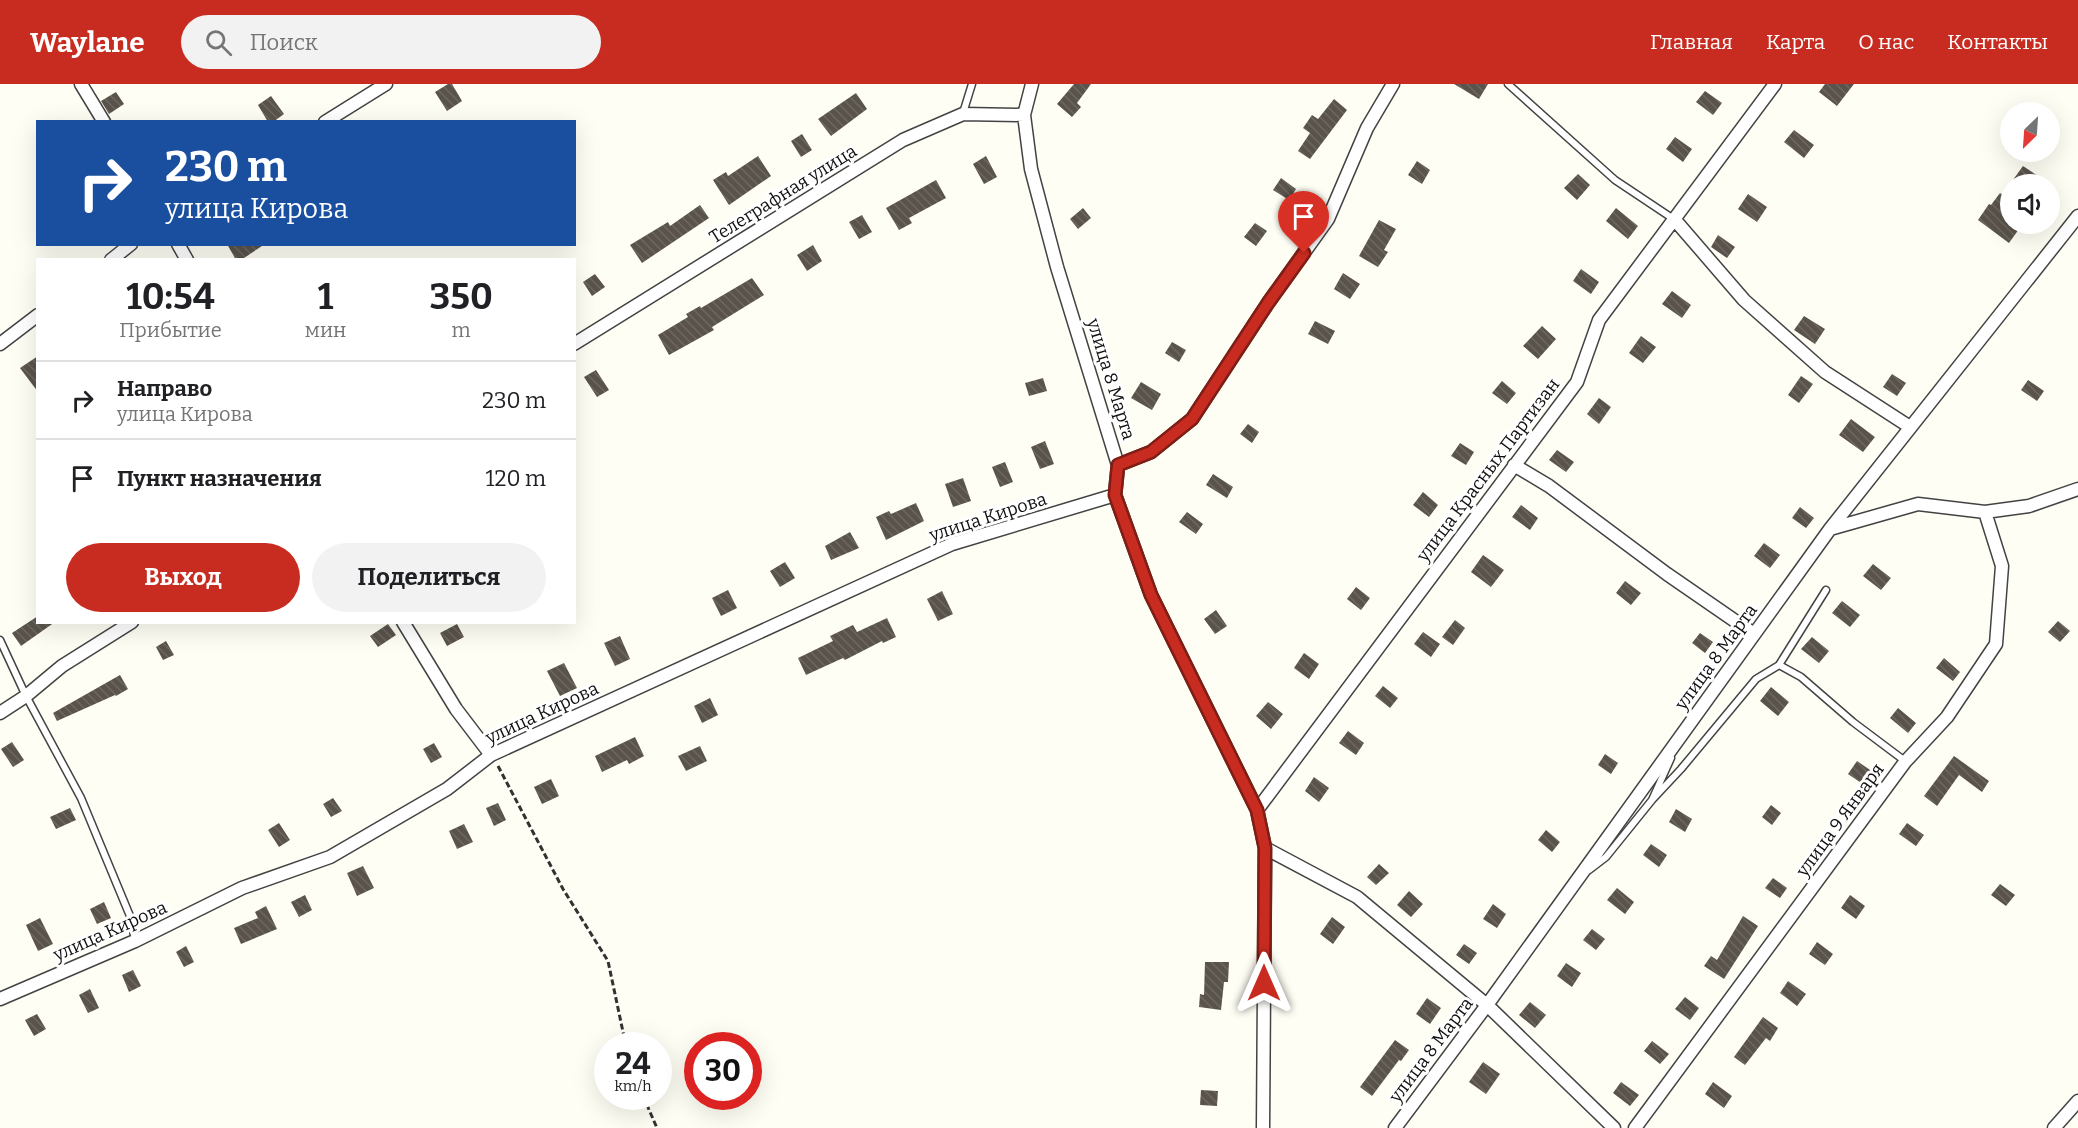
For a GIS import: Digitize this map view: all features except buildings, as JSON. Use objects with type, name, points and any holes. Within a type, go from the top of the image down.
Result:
[{"type":"street","points":[[81,84],[103,120]]},
{"type":"street","points":[[328,120],[386,84]]},
{"type":"street","name":"улица 8 Марта","points":[[1032,84],[1024,115],[1031,169],[1057,267],[1118,465],[1115,495],[1151,595],[1257,810],[1265,848],[1263,1128]]},
{"type":"street","points":[[1118,465],[1151,452],[1192,419],[1268,303],[1328,219],[1367,128],[1393,84]]},
{"type":"street","name":"улица Красных Партизан","points":[[1257,810],[1576,382],[1599,320],[1775,84]]},
{"type":"street","name":"Телеграфная улица","points":[[576,344],[903,140],[963,114],[1024,115]]},
{"type":"street","name":"улица 8 Марта","points":[[1395,1128],[1487,1005],[1830,529],[2078,216]]},
{"type":"street","points":[[1675,220],[1744,300],[1825,372],[1910,427]]},
{"type":"street","points":[[114,258],[128,246]]},
{"type":"street","points":[[0,344],[36,317]]},
{"type":"street","points":[[1514,465],[1549,486],[1667,574],[1754,634]]},
{"type":"street","points":[[1830,529],[1918,504],[1985,512],[2030,506],[2078,489]]},
{"type":"street","name":"улица Кирова","points":[[0,999],[135,941],[242,888],[330,857],[447,789],[491,755],[952,544],[1115,495]]},
{"type":"street","name":"улица 9 Января","points":[[1635,1128],[1905,762],[1947,717],[1996,644],[2002,566],[1985,512]]},
{"type":"street","points":[[0,713],[26,696],[62,666],[129,624]]},
{"type":"street","points":[[404,624],[456,709],[491,755]]},
{"type":"street","points":[[1265,848],[1357,897],[1487,1005],[1614,1128]]},
{"type":"street","points":[[2054,1128],[2078,1101]]},
{"type":"lane","points":[[963,114],[972,84]]},
{"type":"lane","points":[[1508,84],[1615,180],[1675,220]]},
{"type":"lane","points":[[1577,879],[1606,857],[1756,679],[1779,665],[1826,590]]},
{"type":"lane","points":[[0,640],[26,696],[81,798],[130,916],[135,941]]},
{"type":"lane","points":[[1779,665],[1801,677],[1853,722],[1905,762]]},
{"type":"lane","points":[[1652,800],[1681,736]]},
{"type":"path","points":[[491,755],[563,889],[608,961],[623,1032]]},
{"type":"path","points":[[649,1110],[657,1128]]},
{"type":"route","points":[[1264,983],[1265,848],[1257,810],[1151,595],[1115,495],[1118,465],[1151,452],[1192,419],[1268,303],[1304,253]]}]
